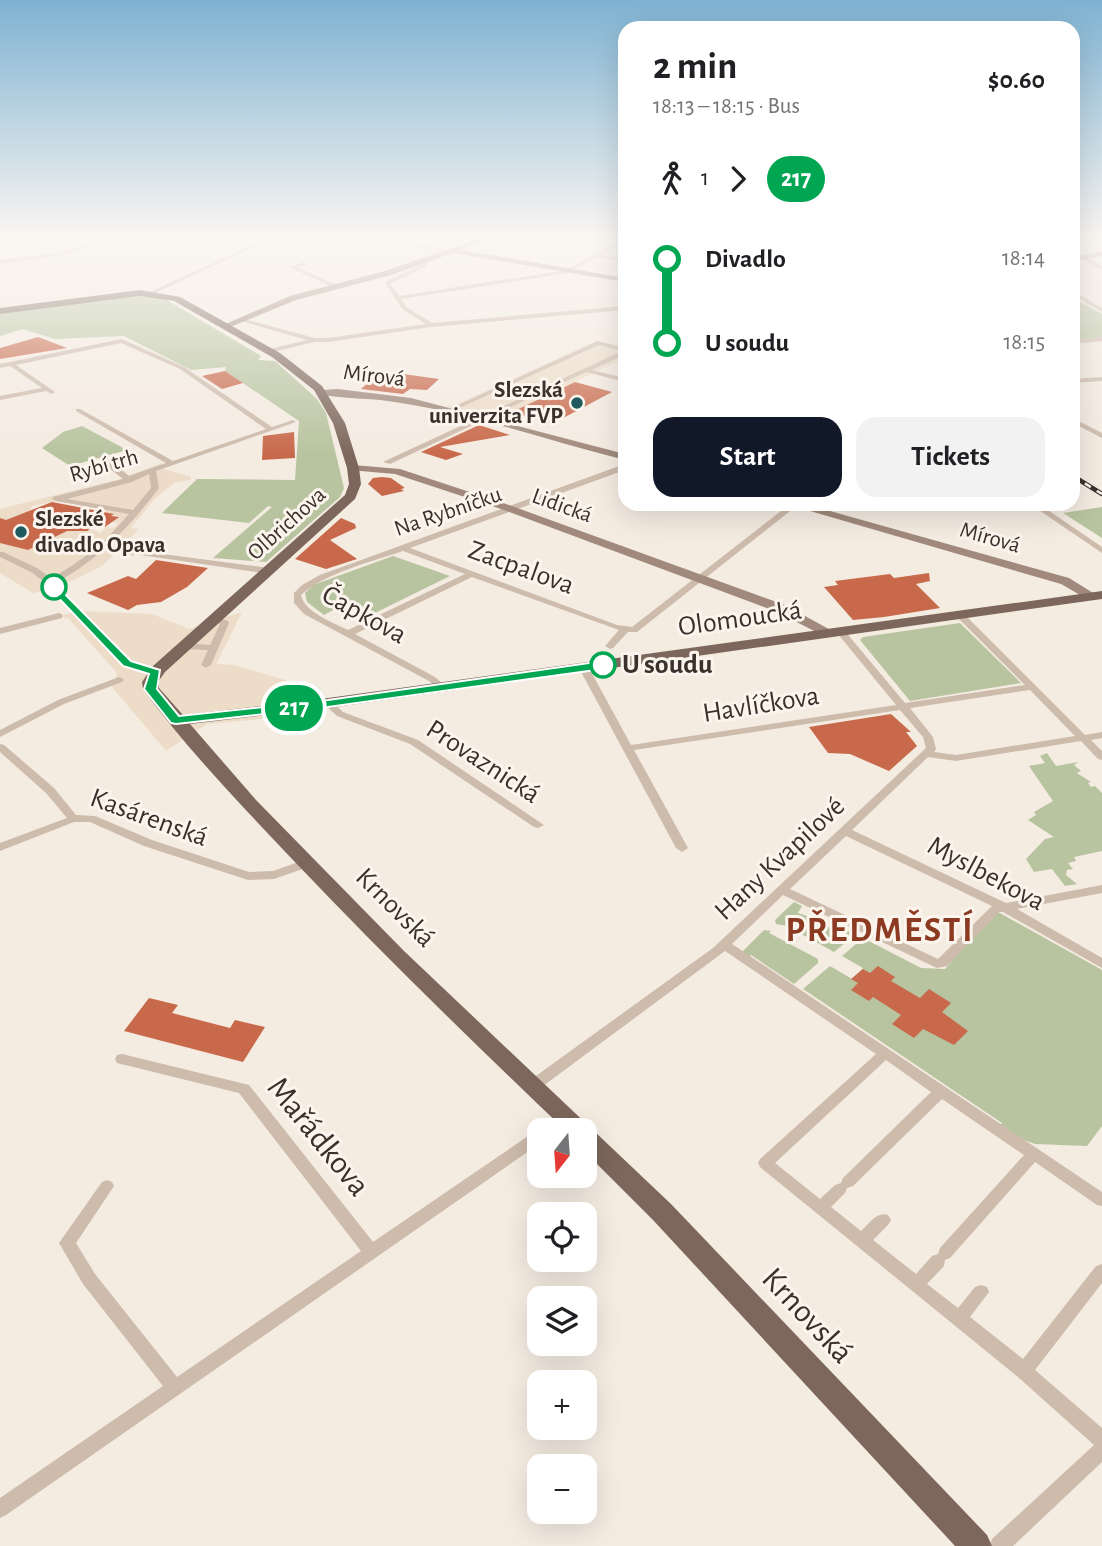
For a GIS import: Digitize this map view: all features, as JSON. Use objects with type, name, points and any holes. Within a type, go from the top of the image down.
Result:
[{"type":"main road","name":"Olbrichova","points":[[155,672],[347,501],[355,484],[354,468],[339,423],[322,393],[303,374],[196,310]]},
{"type":"main road","name":"Olomoucká","points":[[176,720],[328,704],[1097,596]]},
{"type":"main road","name":"Krnovská","points":[[155,672],[151,689],[307,863],[397,956],[568,1118]]},
{"type":"main road","name":"Krnovská","points":[[597,1147],[662,1212],[976,1546]]},
{"type":"street","points":[[225,326],[244,321],[266,310]]},
{"type":"street","points":[[407,310],[431,326]]},
{"type":"street","points":[[271,353],[315,340],[602,310]]},
{"type":"street","points":[[244,321],[315,340]]},
{"type":"street","points":[[1080,341],[1102,339]]},
{"type":"street","points":[[0,366],[118,340],[192,374],[271,429]]},
{"type":"street","points":[[448,411],[598,343],[618,349]]},
{"type":"street","points":[[387,462],[618,354]]},
{"type":"street","points":[[0,398],[50,390],[11,364]]},
{"type":"street","points":[[585,370],[618,378]]},
{"type":"street","points":[[1080,381],[1102,379]]},
{"type":"street","name":"Mírová","points":[[322,393],[397,398],[618,455]]},
{"type":"street","points":[[78,410],[172,463]]},
{"type":"street","points":[[152,470],[293,422]]},
{"type":"street","points":[[1080,424],[1101,435]]},
{"type":"street","points":[[102,458],[129,480]]},
{"type":"street","name":"Lidická","points":[[354,468],[396,471],[512,510],[780,608],[835,632]]},
{"type":"street","name":"Rybí trh","points":[[50,582],[87,563],[106,548],[135,513],[155,488],[152,470],[129,480],[56,499],[135,513]]},
{"type":"street","name":"Na Rybníčku","points":[[323,577],[618,470]]},
{"type":"street","points":[[610,646],[625,629],[640,628],[785,511]]},
{"type":"street","name":"Mírová","points":[[819,511],[1065,581],[1097,596]]},
{"type":"street","points":[[1044,511],[1102,551]]},
{"type":"street","points":[[106,548],[117,550]]},
{"type":"street","name":"Zacpalova","points":[[403,548],[625,629]]},
{"type":"street","points":[[134,552],[270,571]]},
{"type":"street","points":[[0,554],[34,570],[50,582],[127,664],[155,672]]},
{"type":"street","points":[[348,634],[471,574]]},
{"type":"street","name":"Čapkova","points":[[323,577],[304,587],[297,595],[298,603],[348,634],[432,678],[442,688]]},
{"type":"street","points":[[960,615],[1102,757]]},
{"type":"street","points":[[0,631],[59,616]]},
{"type":"street","points":[[206,665],[225,623],[214,620]]},
{"type":"street","points":[[835,632],[931,741],[928,754],[956,758],[1102,735]]},
{"type":"street","points":[[184,646],[214,648]]},
{"type":"street","points":[[584,668],[682,848]]},
{"type":"street","points":[[0,734],[61,702],[119,680]]},
{"type":"street","name":"Havlíčkova","points":[[628,748],[1032,687]]},
{"type":"street","name":"Provaznická","points":[[328,704],[340,714],[414,742],[538,825]]},
{"type":"street","name":"Kasárenská","points":[[0,747],[59,798],[73,819],[90,818],[148,843],[247,876],[274,875],[307,863]]},
{"type":"street","name":"Hany Kvapilové","points":[[534,1085],[724,944],[928,754]]},
{"type":"street","points":[[0,847],[73,819]]},
{"type":"street","name":"Myslbekova","points":[[845,831],[1003,906],[1102,964]]},
{"type":"street","points":[[782,890],[937,964],[943,963],[990,911],[1003,906],[1102,889]]},
{"type":"street","points":[[724,944],[1102,1200]]},
{"type":"street","points":[[885,1053],[765,1163],[1024,1371],[1102,1440]]},
{"type":"street","name":"Mařádkova","points":[[122,1059],[244,1089],[373,1253]]},
{"type":"street","points":[[822,1207],[941,1091]]},
{"type":"street","points":[[0,1509],[527,1144]]},
{"type":"street","points":[[917,1284],[1033,1154]]},
{"type":"street","points":[[107,1186],[66,1243],[89,1279],[175,1388]]},
{"type":"street","points":[[863,1240],[883,1220]]},
{"type":"street","points":[[1024,1371],[1102,1271]]},
{"type":"street","points":[[959,1318],[981,1292]]},
{"type":"street","points":[[999,1546],[1102,1451]]},
{"type":"green space","points":[[23,310],[184,310],[261,356],[258,360],[275,361],[317,399],[326,413],[344,488],[340,497],[266,562],[213,558],[272,507],[268,506],[249,523],[162,513],[197,479],[295,480],[299,421],[225,371],[226,367],[191,370],[124,336],[55,339],[23,329],[0,336],[0,313]]},
{"type":"green space","points":[[1080,310],[1095,310],[1102,314],[1102,337],[1080,339]]},
{"type":"green space","points":[[82,426],[127,450],[70,466],[42,448],[63,432]]},
{"type":"green space","points":[[1102,507],[1102,538],[1063,513]]},
{"type":"green space","points":[[393,556],[450,576],[375,613],[350,601],[324,615],[307,602],[305,593],[313,585]]},
{"type":"green space","points":[[960,623],[1021,683],[910,701],[860,640],[863,637]]},
{"type":"green space","points":[[1047,753],[1056,766],[1078,762],[1074,765],[1081,771],[1077,773],[1091,782],[1088,783],[1091,787],[1095,786],[1102,793],[1102,851],[1074,857],[1076,861],[1068,863],[1073,869],[1067,870],[1066,875],[1077,884],[1065,886],[1052,869],[1034,872],[1026,859],[1045,839],[1054,837],[1028,820],[1036,815],[1034,812],[1053,801],[1029,766],[1045,763],[1040,756]]},
{"type":"green space","points":[[794,902],[802,906],[798,913],[816,919],[842,935],[848,931],[856,934],[834,952],[787,926],[776,924],[775,920]]},
{"type":"green space","points":[[998,912],[1102,970],[1102,1126],[1087,1146],[1035,1144],[996,1129],[1002,1123],[803,989],[830,966],[852,979],[863,968],[842,956],[863,938],[921,968],[945,969],[983,923]]},
{"type":"green space","points":[[764,930],[771,931],[769,933],[818,959],[818,963],[794,984],[751,955],[748,958],[741,953]]},
{"type":"shaded area","points":[[596,341],[618,346],[618,361],[482,426],[432,412],[464,401]]},
{"type":"shaded area","points":[[162,463],[163,469],[191,477],[191,480],[176,482],[155,498],[131,528],[139,529],[102,566],[61,586],[33,593],[0,573],[0,542],[28,550],[45,541],[0,518],[0,509],[120,479]],"holes":[[[57,501],[106,510],[103,514],[118,517],[112,522],[119,523],[113,528],[106,527],[101,533],[90,529],[70,531],[29,513],[32,506]]]},
{"type":"shaded area","points":[[79,611],[152,614],[189,629],[242,612],[216,664],[233,665],[292,682],[274,702],[271,718],[207,724],[166,751],[112,687],[117,673],[69,619],[59,616]]},
{"type":"building","points":[[38,337],[67,348],[0,359],[0,348]]},
{"type":"building","points":[[225,371],[243,383],[222,389],[202,376]]},
{"type":"building","points":[[403,374],[439,379],[427,390],[410,389],[403,394],[361,389],[369,382],[381,384],[386,379],[393,382]]},
{"type":"building","name":"Slezská univerzita FVP","points":[[575,382],[612,392],[552,424],[512,412]]},
{"type":"building","points":[[479,425],[510,435],[440,447],[463,454],[446,460],[421,452]]},
{"type":"building","points":[[294,432],[295,458],[262,460],[263,436]]},
{"type":"building","points":[[373,478],[391,478],[405,488],[401,489],[404,491],[382,496],[368,484]]},
{"type":"building","points":[[52,502],[119,517],[105,527],[96,525],[87,531],[67,531],[28,550],[0,543],[0,518],[6,520]]},
{"type":"building","points":[[341,518],[355,524],[356,528],[330,540],[357,559],[326,569],[295,559]]},
{"type":"building","points":[[156,560],[208,568],[187,587],[161,602],[137,605],[128,610],[87,593],[128,576],[136,579]]},
{"type":"building","points":[[929,573],[930,581],[916,584],[940,608],[884,617],[853,620],[824,587],[838,585],[835,581],[890,574],[894,578]]},
{"type":"building","points":[[891,714],[911,732],[906,732],[917,746],[889,771],[850,754],[828,753],[809,727]]},
{"type":"building","points":[[878,966],[895,977],[891,981],[920,998],[929,989],[951,1003],[942,1012],[968,1031],[954,1045],[923,1029],[914,1038],[892,1024],[901,1015],[873,997],[869,1001],[851,990],[858,983],[851,979],[863,969],[870,973]]},
{"type":"building","points":[[149,998],[178,1005],[172,1013],[230,1028],[235,1020],[265,1027],[243,1062],[124,1031]]},
{"type":"tunnel","points":[[117,550],[134,552]]},
{"type":"railway","points":[[1080,480],[1102,494]]},
{"type":"bus line","name":"217","points":[[54,587],[127,664],[155,672],[150,682],[151,689],[176,720],[328,704],[603,665]]},
{"type":"place","name":"Slezská univerzita FVP","points":[[577,403]]},
{"type":"place","name":"Slezské divadlo Opava","points":[[21,532]]},
{"type":"place","name":"U soudu","points":[[603,665]]},
{"type":"district","name":"PŘEDMĚSTÍ","points":[[880,930]]}]
